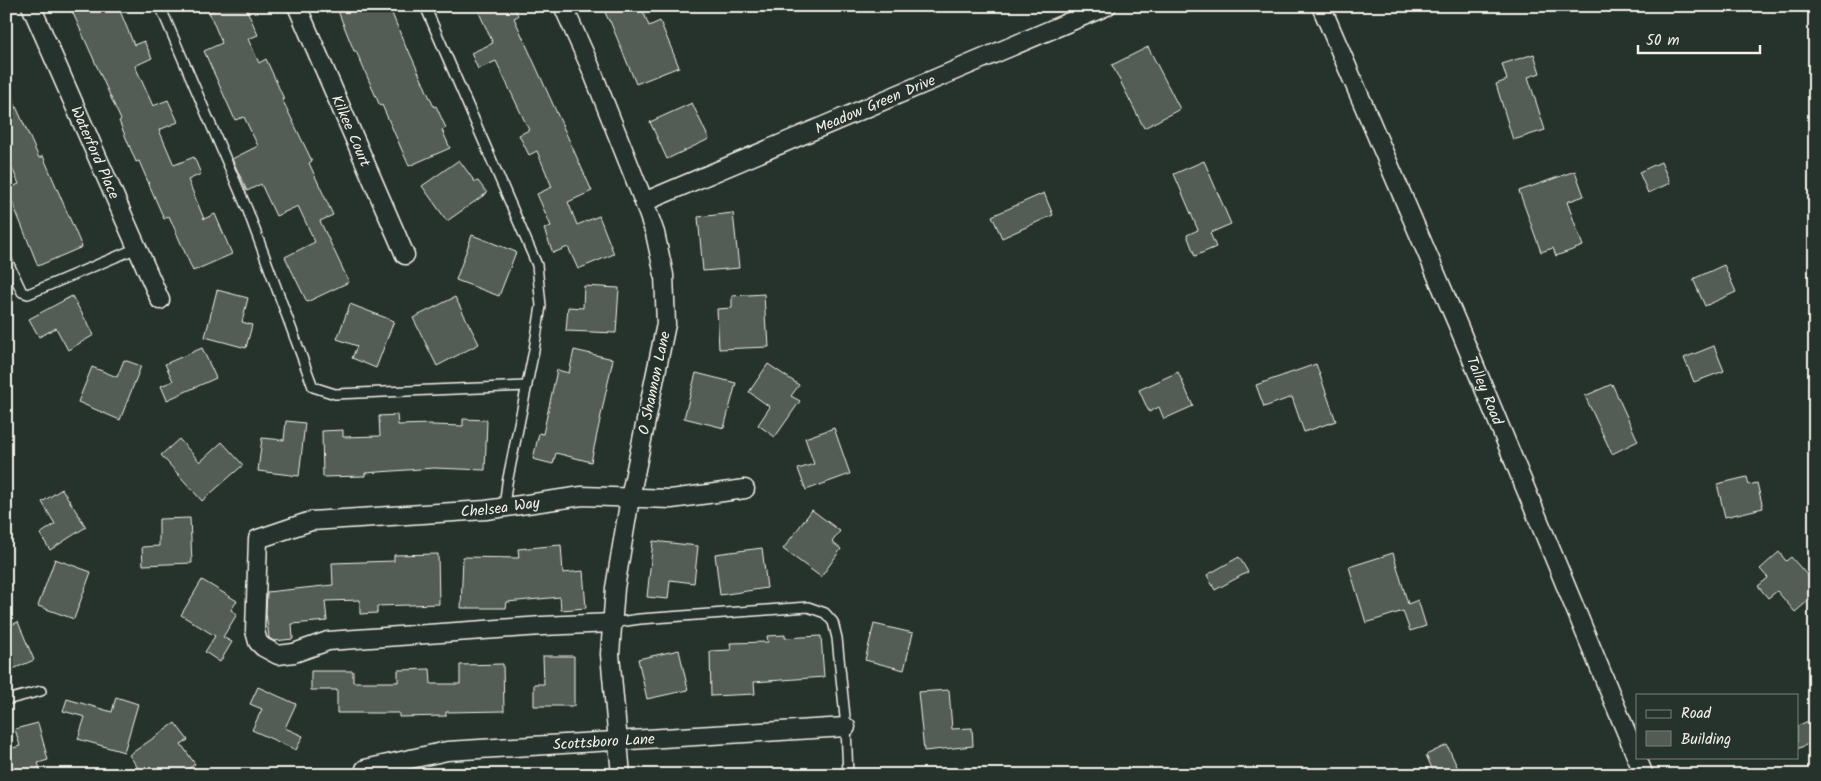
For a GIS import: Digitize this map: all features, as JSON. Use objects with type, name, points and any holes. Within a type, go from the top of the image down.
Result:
[{"type":"street","name":"Waterford Place","points":[[31,6],[160,300]]},
{"type":"street","name":"Kilkee Court","points":[[297,6],[405,255]]},
{"type":"street","name":"O Shannon Lane","points":[[563,6],[590,66],[644,202],[655,233],[664,275],[666,324],[630,498],[615,588],[610,654],[621,775]]},
{"type":"street","name":"Meadow Green Drive","points":[[644,202],[1107,6]]},
{"type":"street","name":"Talley Road","points":[[1320,6],[1457,323],[1636,756]]},
{"type":"street","name":"Chelsea Way","points":[[612,623],[328,641],[294,653],[278,655],[258,642],[255,631],[258,539],[311,521],[504,507],[582,496],[671,499],[745,489]]},
{"type":"street","name":"Scottsboro Lane","points":[[367,772],[447,751],[846,727]]},
{"type":"street","name":"Talley Road","points":[[1637,758],[1644,775]]},
{"type":"lane","points":[[160,6],[248,211],[313,387],[335,394],[527,386]]},
{"type":"lane","points":[[425,6],[537,265],[541,306],[504,507]]},
{"type":"lane","points":[[6,258],[22,292],[28,294],[137,248]]},
{"type":"lane","points":[[612,623],[640,619],[808,607],[825,613],[833,622],[837,638],[846,727],[848,775]]},
{"type":"lane","points":[[6,700],[40,691]]},
{"type":"building","points":[[85,6],[118,6],[134,45],[144,41],[152,58],[135,66],[153,106],[168,100],[178,122],[159,130],[174,165],[194,157],[201,174],[188,180],[204,219],[215,214],[232,254],[193,271],[169,216],[164,219],[139,161],[136,162],[119,121],[121,120],[72,11]]},
{"type":"building","points":[[223,6],[245,6],[258,35],[248,39],[259,63],[266,59],[284,99],[282,99],[312,161],[309,163],[333,215],[320,221],[349,282],[307,302],[285,257],[315,242],[298,206],[276,216],[261,184],[247,191],[232,159],[258,146],[244,117],[235,120],[204,51],[222,43],[209,12]]},
{"type":"building","points":[[336,6],[389,6],[407,50],[446,128],[442,130],[450,148],[409,166],[382,105],[380,106],[356,51],[354,51]]},
{"type":"building","points":[[476,6],[514,6],[518,16],[514,18],[592,191],[568,202],[577,225],[599,216],[614,254],[578,269],[568,247],[553,253],[544,229],[551,226],[537,194],[552,187],[537,151],[529,155],[519,135],[529,130],[496,61],[478,69],[471,53],[493,43]]},
{"type":"building","points":[[602,6],[641,6],[649,26],[660,21],[679,67],[636,84]]},
{"type":"building","points":[[1148,47],[1180,109],[1144,128],[1112,65]]},
{"type":"building","points":[[1534,54],[1540,73],[1528,77],[1545,130],[1513,140],[1496,84],[1507,80],[1502,64]]},
{"type":"building","points":[[6,84],[39,158],[43,156],[82,247],[38,266],[7,189],[19,184],[6,154]]},
{"type":"building","points":[[692,103],[709,139],[667,159],[650,122]]},
{"type":"building","points":[[459,160],[475,182],[478,181],[487,193],[447,221],[422,186]]},
{"type":"building","points":[[1204,161],[1231,224],[1210,233],[1216,247],[1195,256],[1187,235],[1198,230],[1174,174]]},
{"type":"building","points":[[1661,162],[1670,183],[1648,193],[1639,172]]},
{"type":"building","points":[[1575,171],[1584,196],[1567,202],[1583,246],[1556,256],[1553,248],[1541,252],[1519,191]]},
{"type":"building","points":[[1044,193],[1053,215],[1002,238],[992,216]]},
{"type":"building","points":[[733,213],[739,268],[703,271],[698,217]]},
{"type":"building","points":[[472,235],[516,252],[499,296],[456,280]]},
{"type":"building","points":[[1724,265],[1736,292],[1705,306],[1693,279]]},
{"type":"building","points":[[584,286],[619,288],[616,333],[566,331],[568,307],[583,308]]},
{"type":"building","points":[[217,290],[248,298],[242,322],[252,325],[246,348],[205,337]]},
{"type":"building","points":[[764,294],[769,347],[719,349],[717,309],[732,308],[732,296]]},
{"type":"building","points":[[72,296],[94,335],[68,350],[56,328],[39,337],[29,319]]},
{"type":"building","points":[[455,297],[479,344],[437,366],[413,318]]},
{"type":"building","points":[[350,304],[394,321],[376,368],[352,358],[357,346],[337,339]]},
{"type":"building","points":[[1714,346],[1724,371],[1694,382],[1684,358]]},
{"type":"building","points":[[202,348],[216,378],[167,400],[161,386],[173,381],[165,364]]},
{"type":"building","points":[[574,350],[613,359],[591,462],[556,453],[553,464],[533,459],[539,433],[543,434],[557,370],[569,373]]},
{"type":"building","points":[[124,360],[141,366],[120,420],[78,402],[92,367],[117,377]]},
{"type":"building","points":[[768,364],[799,385],[791,396],[800,401],[775,437],[758,425],[770,407],[749,392]]},
{"type":"building","points":[[1316,364],[1336,421],[1304,432],[1292,397],[1264,407],[1256,385]]},
{"type":"building","points":[[1178,372],[1193,406],[1164,419],[1159,407],[1149,412],[1139,390]]},
{"type":"building","points":[[696,373],[736,383],[724,428],[684,418]]},
{"type":"building","points":[[1612,384],[1638,441],[1612,454],[1585,396]]},
{"type":"building","points":[[397,415],[398,425],[432,424],[463,426],[463,419],[487,420],[485,470],[434,468],[365,473],[365,476],[323,477],[322,431],[343,430],[343,437],[380,436],[379,416]]},
{"type":"building","points":[[286,421],[305,423],[299,476],[258,471],[262,438],[284,440]]},
{"type":"building","points":[[834,428],[850,474],[806,490],[798,469],[814,464],[805,438]]},
{"type":"building","points":[[179,439],[200,462],[222,442],[243,465],[202,501],[161,455]]},
{"type":"building","points":[[1747,477],[1749,485],[1757,483],[1763,508],[1725,517],[1717,484]]},
{"type":"building","points":[[62,489],[86,527],[50,550],[40,534],[55,524],[42,502]]},
{"type":"building","points":[[812,510],[840,531],[832,542],[841,549],[821,577],[783,549]]},
{"type":"building","points":[[190,518],[192,563],[143,565],[142,547],[159,546],[159,519]]},
{"type":"building","points":[[653,541],[698,546],[694,583],[670,580],[668,599],[647,597]]},
{"type":"building","points":[[561,545],[563,573],[583,571],[586,608],[561,610],[560,597],[507,602],[506,608],[461,608],[463,557],[519,558],[518,549]]},
{"type":"building","points":[[762,548],[767,588],[720,595],[715,554]]},
{"type":"building","points":[[1779,552],[1786,561],[1791,557],[1815,584],[1815,595],[1795,612],[1777,591],[1768,598],[1758,586],[1768,578],[1760,569]]},
{"type":"building","points":[[1393,553],[1408,604],[1418,600],[1426,626],[1410,631],[1403,611],[1366,623],[1349,567]]},
{"type":"building","points":[[438,554],[439,604],[377,606],[377,613],[360,614],[360,600],[325,601],[327,621],[292,624],[293,639],[274,641],[269,638],[266,613],[267,592],[333,585],[332,563],[394,561],[394,555]]},
{"type":"building","points":[[1239,557],[1248,572],[1215,590],[1207,575]]},
{"type":"building","points":[[55,559],[91,572],[74,619],[38,606]]},
{"type":"building","points":[[202,580],[237,601],[231,610],[237,614],[223,637],[232,642],[220,662],[205,652],[215,636],[181,615]]},
{"type":"building","points":[[18,622],[34,660],[6,672],[6,627]]},
{"type":"building","points":[[874,624],[913,633],[904,670],[865,660]]},
{"type":"building","points":[[785,635],[785,638],[821,636],[824,677],[754,682],[755,694],[711,696],[710,651],[731,650],[730,643],[768,642],[767,636]]},
{"type":"building","points":[[679,650],[688,690],[647,699],[638,659]]},
{"type":"building","points":[[543,656],[574,656],[574,706],[534,706],[534,684],[544,684]]},
{"type":"building","points":[[503,664],[504,711],[446,712],[446,716],[399,717],[399,713],[337,713],[337,690],[311,690],[311,671],[353,671],[353,682],[398,682],[398,670],[430,669],[431,684],[460,684],[460,665]]},
{"type":"building","points":[[258,687],[296,704],[285,728],[303,736],[296,750],[252,730],[262,709],[250,704]]},
{"type":"building","points":[[949,690],[952,729],[972,728],[973,746],[924,751],[918,692]]},
{"type":"building","points":[[116,697],[138,704],[124,752],[78,739],[85,717],[63,711],[67,699],[112,712]]},
{"type":"building","points":[[1815,718],[1815,741],[1798,749],[1798,726]]},
{"type":"building","points":[[38,723],[48,760],[38,763],[42,775],[6,775],[6,750],[20,746],[15,729]]},
{"type":"building","points":[[175,723],[188,740],[181,744],[195,764],[180,775],[143,775],[129,755]]},
{"type":"building","points":[[1447,745],[1461,775],[1435,775],[1426,755]]}]
